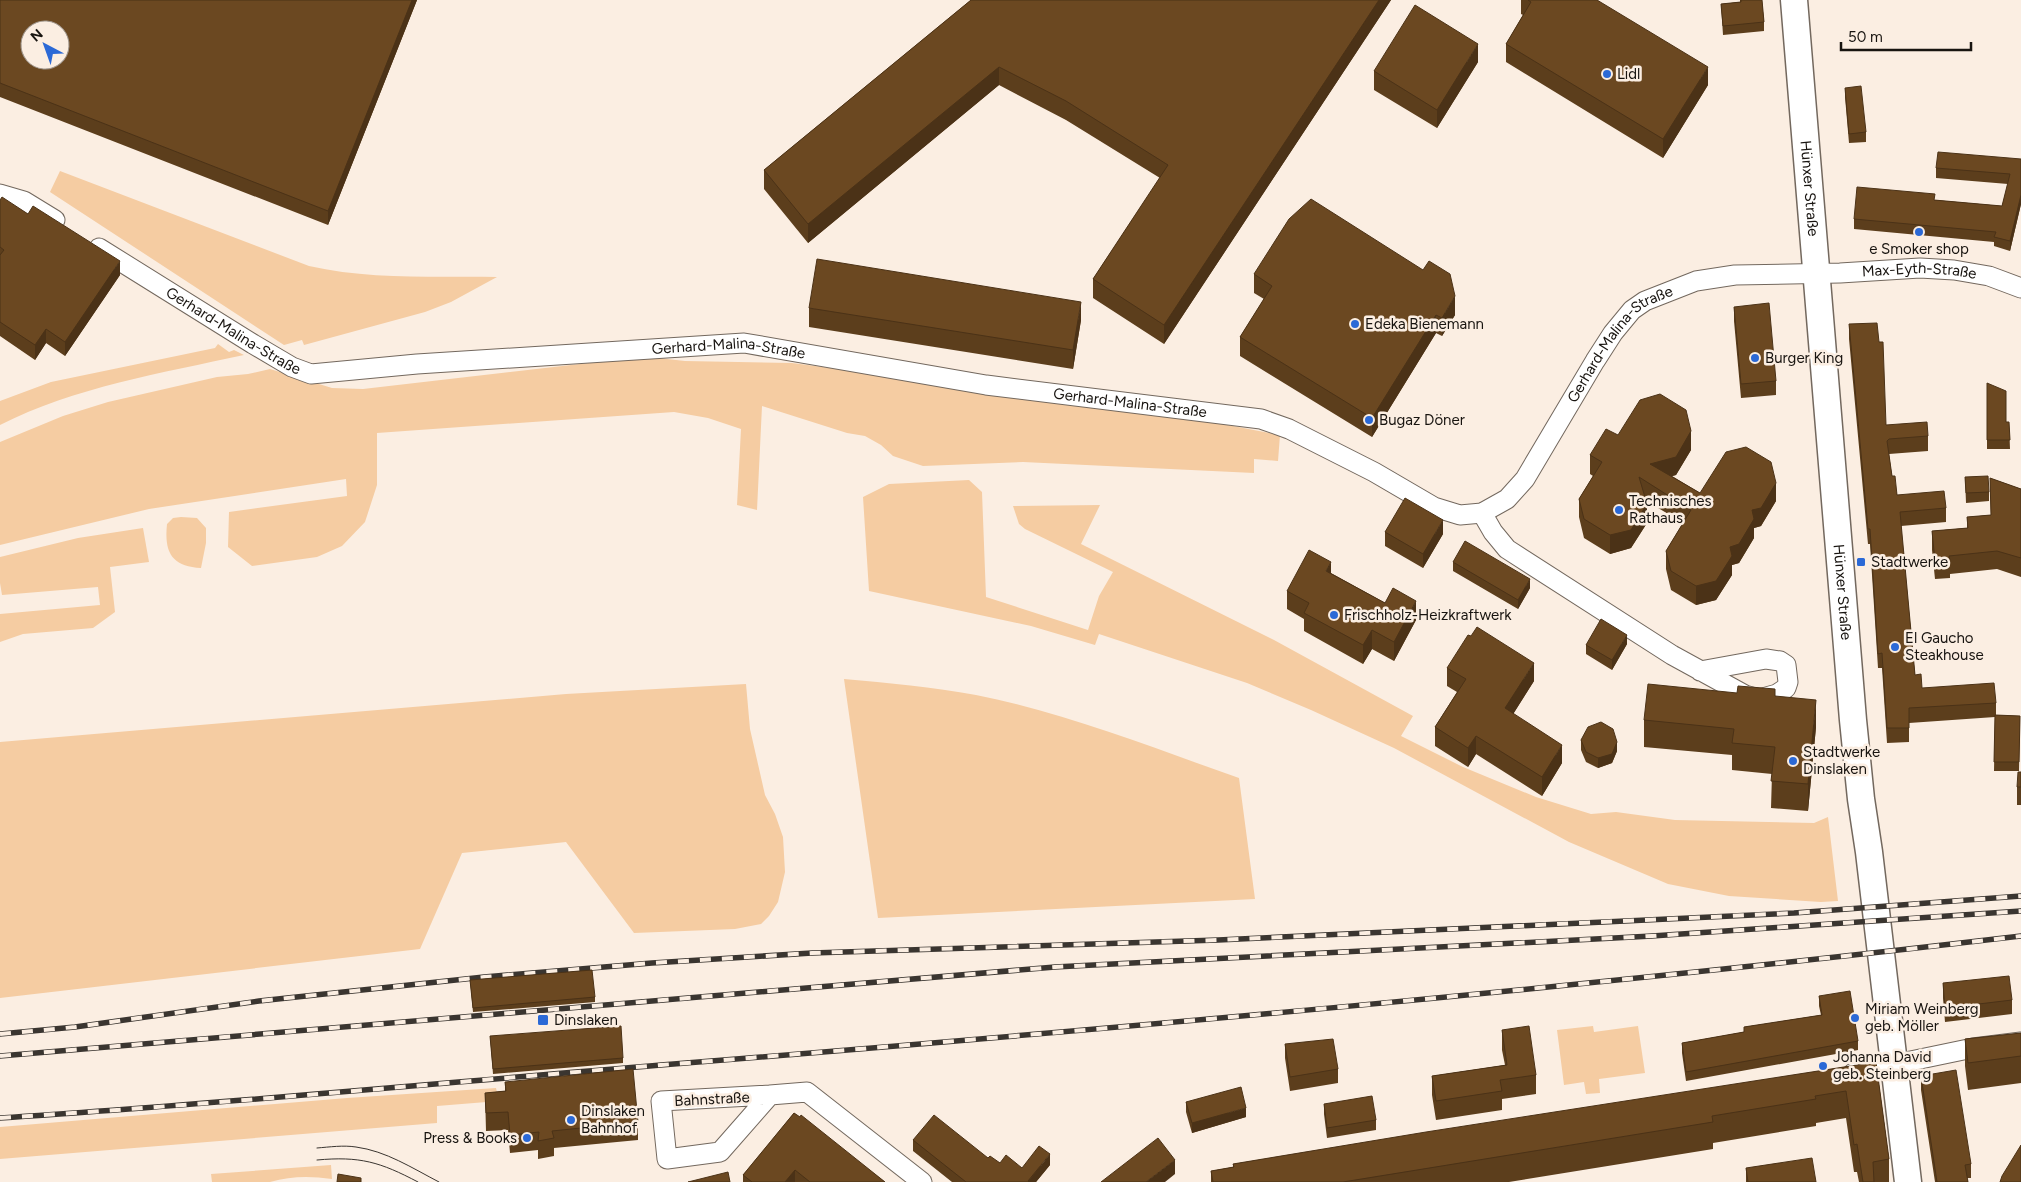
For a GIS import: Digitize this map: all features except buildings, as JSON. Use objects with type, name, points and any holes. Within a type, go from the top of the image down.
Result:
[{"type":"main road","name":"Hünxer Straße","points":[[1794,0],[1815,272],[1861,799],[1908,1182]]},
{"type":"street","points":[[0,194],[24,201],[67,228]]},
{"type":"street","name":"Gerhard-Malina-Straße","points":[[84,238],[253,344],[292,367],[311,374],[417,364],[744,343],[986,385],[1261,419],[1289,429],[1374,472],[1434,507],[1460,515],[1482,513],[1507,499],[1525,479],[1613,333],[1632,310],[1645,301],[1696,280],[1735,275],[1815,272]]},
{"type":"street","name":"Max-Eyth-Straße","points":[[1815,272],[1840,273],[1920,268],[1937,269],[1989,276],[2021,288]]},
{"type":"street","points":[[1482,513],[1493,532],[1507,549],[1700,671]]},
{"type":"street","points":[[1839,1075],[1973,1048],[2021,1042]]},
{"type":"street","name":"Bahnstraße","points":[[770,1095],[720,1152],[667,1159],[661,1101],[807,1092],[922,1182]]},
{"type":"shaded area","points":[[60,171],[309,266],[379,275],[497,277],[451,302],[425,312],[304,345],[302,340],[284,345],[50,192]]},
{"type":"shaded area","points":[[218,344],[229,352],[234,350],[244,355],[119,382],[58,401],[0,425],[0,401],[51,382],[215,348]]},
{"type":"shaded area","points":[[658,358],[685,361],[792,363],[999,390],[1212,422],[1280,435],[1278,461],[1254,459],[1254,473],[1023,462],[923,466],[893,456],[881,445],[865,436],[847,433],[762,406],[757,510],[737,505],[741,429],[708,418],[674,412],[377,433],[377,485],[365,522],[342,546],[317,557],[252,566],[228,547],[229,512],[347,496],[346,479],[149,509],[0,545],[0,442],[63,416],[108,402],[217,377],[248,374],[270,369],[332,388],[363,389],[606,361]]},
{"type":"shaded area","points":[[969,480],[982,492],[986,597],[1088,630],[1099,596],[1113,572],[1025,529],[1019,524],[1013,506],[1100,505],[1081,544],[1274,640],[1413,716],[1401,736],[1463,767],[1536,797],[1591,814],[1616,812],[1675,820],[1814,823],[1828,817],[1838,901],[1821,902],[1729,896],[1668,884],[1569,842],[1394,748],[1247,683],[1099,634],[1095,645],[1031,626],[869,591],[863,497],[889,484]]},
{"type":"shaded area","points":[[173,518],[197,518],[206,528],[206,543],[201,568],[191,567],[177,561],[169,550],[166,534],[167,524]]},
{"type":"shaded area","points":[[143,528],[149,562],[110,567],[115,612],[93,628],[23,634],[0,642],[0,614],[100,605],[98,587],[2,595],[0,557],[78,538]]},
{"type":"shaded area","points":[[844,679],[976,695],[1043,711],[1239,778],[1255,899],[878,918]]},
{"type":"shaded area","points":[[746,684],[750,729],[765,795],[775,814],[783,837],[785,872],[778,902],[761,924],[735,929],[634,933],[566,842],[462,853],[420,949],[0,998],[0,742],[566,694]]},
{"type":"shaded area","points":[[1593,1026],[1594,1032],[1638,1026],[1645,1073],[1599,1079],[1600,1093],[1586,1094],[1584,1082],[1564,1085],[1557,1030]]},
{"type":"shaded area","points":[[496,1088],[499,1101],[437,1106],[437,1123],[0,1159],[0,1127],[347,1098]]},
{"type":"shaded area","points":[[331,1165],[332,1179],[301,1177],[270,1182],[212,1182],[211,1174]]},
{"type":"tram line","points":[[317,1148],[346,1146],[378,1152],[439,1182]]},
{"type":"tram line","points":[[317,1160],[346,1159],[369,1162],[381,1165],[418,1182]]},
{"type":"railway","points":[[0,1034],[75,1027],[259,1001],[484,977],[652,963],[812,953],[1218,940],[1794,913],[2021,896]]},
{"type":"railway","points":[[0,1056],[1055,967],[1652,936],[2021,911]]},
{"type":"railway","points":[[0,1118],[248,1100],[1342,1007],[1512,991],[2021,936]]},
{"type":"place","name":"Lidl","points":[[1607,74]]},
{"type":"place","name":"e Smoker shop","points":[[1919,232]]},
{"type":"place","name":"Edeka Bienemann","points":[[1355,324]]},
{"type":"place","name":"Burger King","points":[[1755,358]]},
{"type":"place","name":"Bugaz Döner","points":[[1369,420]]},
{"type":"place","name":"Technisches Rathaus","points":[[1619,510]]},
{"type":"place","name":"Stadtwerke","points":[[1861,562]]},
{"type":"place","name":"Frischholz-Heizkraftwerk","points":[[1334,615]]},
{"type":"place","name":"El Gaucho Steakhouse","points":[[1895,647]]},
{"type":"place","name":"Stadtwerke Dinslaken","points":[[1793,761]]},
{"type":"place","name":"Miriam Weinberg geb. Möller","points":[[1855,1018]]},
{"type":"place","name":"Dinslaken","points":[[543,1020]]},
{"type":"place","name":"Johanna David geb. Steinberg","points":[[1823,1066]]},
{"type":"place","name":"Dinslaken Bahnhof","points":[[571,1120]]},
{"type":"place","name":"Press & Books","points":[[527,1138]]}]
